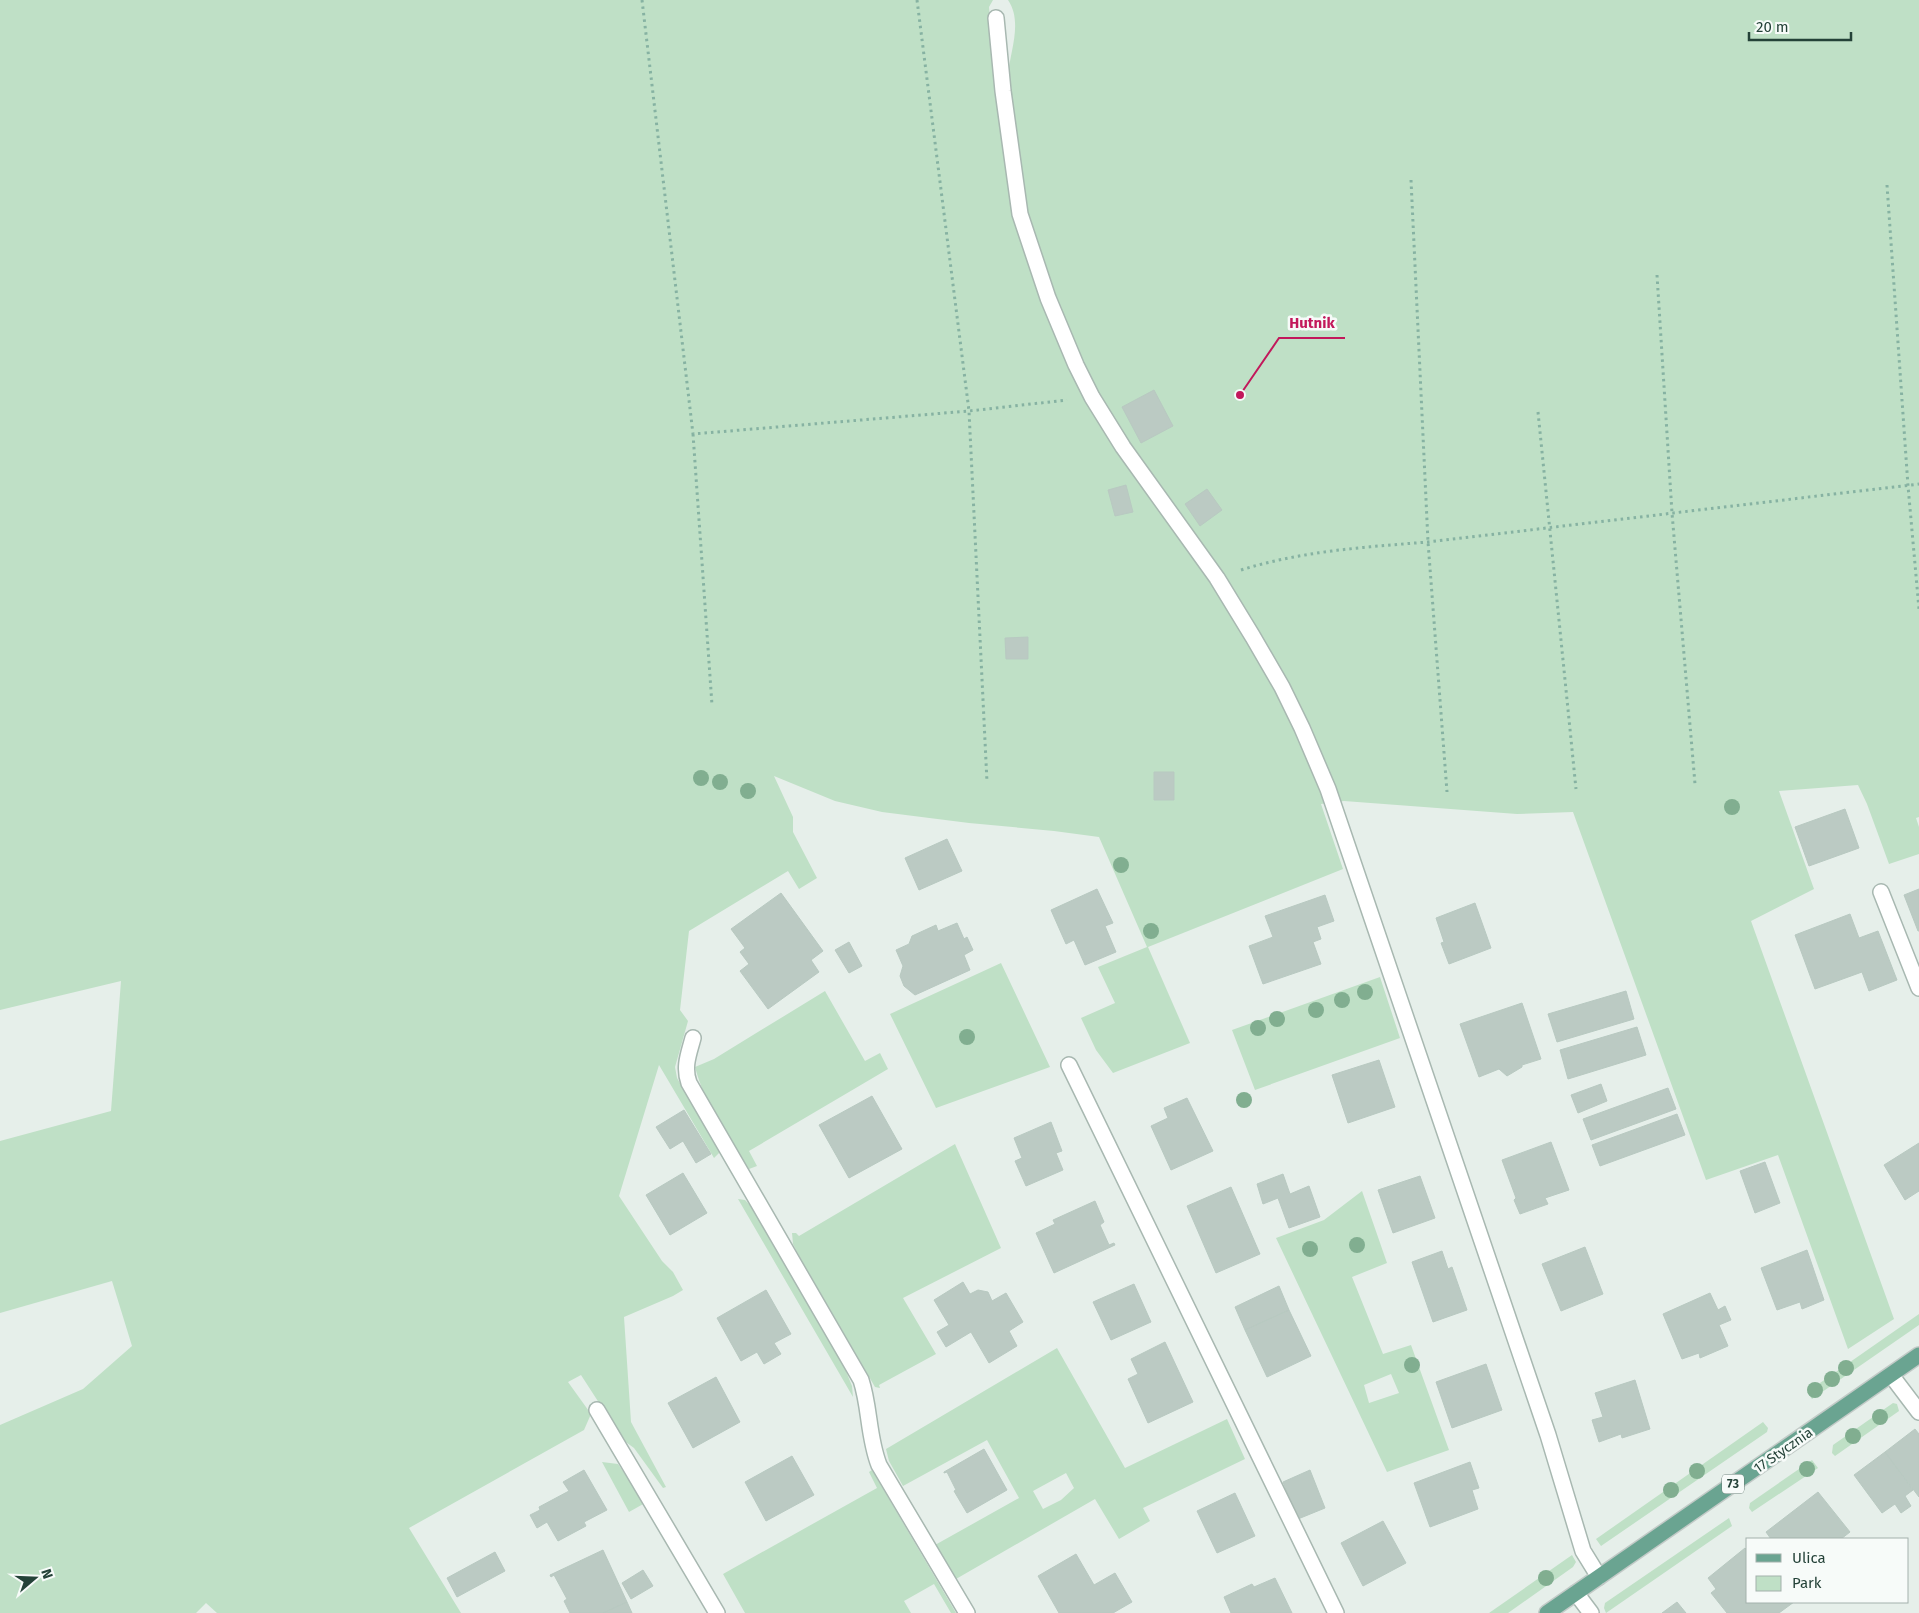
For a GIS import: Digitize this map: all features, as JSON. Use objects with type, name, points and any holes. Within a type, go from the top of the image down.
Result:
[{"type":"main road","name":"17 Stycznia","points":[[1548,1613],[1919,1355]]},
{"type":"street","points":[[996,18],[1003,91],[1020,214],[1048,298],[1092,397],[1123,447],[1217,578],[1282,687],[1302,728],[1328,790],[1548,1435],[1583,1550],[1599,1577]]},
{"type":"street","points":[[1881,892],[1919,988]]},
{"type":"street","points":[[693,1038],[686,1065],[689,1083],[861,1380],[867,1402],[874,1452],[879,1464],[967,1613]]},
{"type":"street","points":[[1069,1065],[1336,1613]]},
{"type":"street","points":[[1891,1375],[1919,1412]]},
{"type":"street","points":[[597,1410],[717,1613]]},
{"type":"street","points":[[1576,1594],[1591,1613]]},
{"type":"path","points":[[642,0],[693,434],[712,705]]},
{"type":"path","points":[[917,0],[969,411],[987,782]]},
{"type":"path","points":[[1411,180],[1428,542],[1447,792]]},
{"type":"path","points":[[1887,185],[1908,486],[1919,609]]},
{"type":"path","points":[[1657,275],[1672,513],[1695,784]]},
{"type":"path","points":[[693,434],[969,411],[1092,397]]},
{"type":"path","points":[[1538,412],[1576,789]]},
{"type":"path","points":[[1217,578],[1277,560],[1305,554],[1428,542],[1919,484]]},
{"type":"green space","points":[[0,0],[993,0],[989,7],[995,84],[1008,75],[1014,37],[1015,18],[1008,0],[1919,0],[1919,817],[1916,818],[1919,827],[1919,854],[1889,864],[1858,785],[1779,791],[1814,889],[1751,921],[1894,1319],[1848,1349],[1778,1155],[1706,1180],[1573,812],[1517,814],[1344,801],[1321,804],[1343,869],[1148,947],[1190,1043],[1113,1073],[1096,1050],[1081,1018],[1115,1003],[1098,967],[1147,947],[1099,837],[882,812],[835,801],[774,776],[793,817],[793,832],[817,878],[799,889],[788,871],[689,931],[680,1010],[688,1021],[675,1067],[677,1078],[720,1152],[714,1158],[659,1065],[619,1196],[662,1261],[673,1272],[683,1290],[624,1317],[631,1422],[666,1487],[663,1488],[634,1448],[623,1440],[581,1375],[568,1382],[591,1414],[584,1430],[409,1528],[461,1613],[217,1613],[206,1603],[196,1613],[0,1613],[0,1425],[83,1389],[132,1346],[112,1281],[0,1313],[0,1141],[111,1111],[121,981],[0,1010]]},
{"type":"green space","points":[[1001,963],[1050,1067],[936,1108],[890,1014]]},
{"type":"green space","points":[[1380,977],[1400,1038],[1255,1090],[1232,1030]]},
{"type":"green space","points":[[825,991],[865,1061],[880,1053],[888,1069],[749,1151],[757,1166],[749,1169],[711,1107],[695,1067],[714,1059]]},
{"type":"green space","points":[[955,1144],[1001,1248],[903,1298],[936,1354],[879,1385],[880,1388],[875,1387],[799,1256],[793,1244],[792,1233],[796,1233],[799,1236]]},
{"type":"green space","points":[[1362,1191],[1387,1263],[1352,1277],[1383,1354],[1411,1345],[1449,1450],[1387,1472],[1276,1238],[1324,1220]],"holes":[[[1391,1374],[1399,1393],[1369,1403],[1364,1385]]]},
{"type":"green space","points":[[738,1199],[745,1200],[751,1206],[841,1359],[852,1386],[853,1397]]},
{"type":"green space","points":[[1919,1314],[1919,1325],[1812,1399],[1807,1392]]},
{"type":"green space","points":[[1057,1348],[1125,1468],[1227,1419],[1245,1459],[1143,1508],[1150,1521],[1119,1539],[1095,1499],[956,1579],[935,1545],[1019,1498],[987,1440],[903,1486],[889,1461],[886,1449]],"holes":[[[1066,1473],[1074,1488],[1061,1500],[1043,1509],[1033,1491]]]},
{"type":"green space","points":[[1893,1403],[1897,1404],[1899,1411],[1835,1456],[1832,1453],[1833,1445]]},
{"type":"green space","points":[[1763,1422],[1768,1428],[1767,1432],[1601,1546],[1596,1539]]},
{"type":"green space","points":[[1812,1460],[1818,1468],[1752,1512],[1749,1508],[1750,1503]]},
{"type":"green space","points":[[602,1462],[618,1464],[645,1503],[629,1512]]},
{"type":"green space","points":[[872,1470],[956,1613],[951,1613],[934,1584],[904,1601],[911,1613],[745,1613],[723,1574],[877,1488],[869,1472]]},
{"type":"green space","points":[[1729,1518],[1732,1526],[1606,1613],[1605,1603]]},
{"type":"green space","points":[[1572,1555],[1576,1562],[1573,1567],[1508,1613],[1489,1613]]},
{"type":"building","points":[[1154,390],[1173,426],[1141,443],[1122,407]]},
{"type":"building","points":[[1126,485],[1133,512],[1115,516],[1108,490]]},
{"type":"building","points":[[1207,489],[1222,510],[1200,526],[1185,504]]},
{"type":"building","points":[[1028,637],[1028,659],[1006,659],[1005,638]]},
{"type":"building","points":[[1154,772],[1174,772],[1174,800],[1154,800]]},
{"type":"building","points":[[1845,809],[1859,848],[1809,866],[1795,827]]},
{"type":"building","points":[[947,839],[962,871],[919,890],[905,858]]},
{"type":"building","points":[[1097,889],[1113,923],[1105,926],[1116,952],[1085,965],[1074,940],[1066,944],[1051,910]]},
{"type":"building","points":[[1919,889],[1919,931],[1918,931],[1904,895]]},
{"type":"building","points":[[781,893],[823,951],[811,960],[819,972],[768,1009],[740,971],[749,964],[740,952],[745,948],[731,929]]},
{"type":"building","points":[[1325,895],[1334,921],[1317,927],[1321,939],[1313,942],[1321,964],[1263,984],[1249,946],[1273,937],[1265,916]]},
{"type":"building","points":[[1475,903],[1491,948],[1449,964],[1441,943],[1444,942],[1436,918]]},
{"type":"building","points":[[1850,914],[1859,938],[1878,931],[1897,980],[1869,991],[1862,972],[1815,989],[1795,935]]},
{"type":"building","points":[[957,923],[964,939],[967,937],[973,950],[964,955],[970,970],[915,995],[904,986],[900,976],[903,966],[896,950],[909,944],[912,936],[936,925],[938,931]]},
{"type":"building","points":[[849,942],[862,966],[849,973],[835,950]]},
{"type":"building","points":[[1626,991],[1634,1019],[1557,1042],[1548,1014]]},
{"type":"building","points":[[1522,1003],[1541,1059],[1522,1065],[1522,1067],[1507,1076],[1499,1069],[1479,1077],[1460,1024]]},
{"type":"building","points":[[1637,1027],[1646,1055],[1568,1079],[1560,1050]]},
{"type":"building","points":[[1379,1060],[1395,1107],[1348,1123],[1332,1075]]},
{"type":"building","points":[[1601,1084],[1607,1101],[1578,1113],[1571,1095]]},
{"type":"building","points":[[1668,1088],[1676,1109],[1591,1140],[1583,1119]]},
{"type":"building","points":[[872,1096],[902,1149],[849,1178],[819,1125]]},
{"type":"building","points":[[1187,1098],[1213,1151],[1171,1170],[1151,1126],[1168,1118],[1164,1108]]},
{"type":"building","points":[[684,1110],[711,1154],[696,1163],[683,1141],[670,1149],[656,1127]]},
{"type":"building","points":[[1677,1114],[1685,1135],[1600,1166],[1592,1145]]},
{"type":"building","points":[[1051,1122],[1062,1151],[1056,1153],[1063,1170],[1026,1186],[1015,1161],[1022,1158],[1014,1138]]},
{"type":"building","points":[[1551,1142],[1569,1190],[1545,1198],[1548,1204],[1520,1214],[1502,1160]]},
{"type":"building","points":[[1919,1143],[1919,1191],[1905,1200],[1884,1165]]},
{"type":"building","points":[[1765,1162],[1780,1203],[1755,1213],[1740,1171]]},
{"type":"building","points":[[683,1173],[707,1213],[670,1235],[646,1195]]},
{"type":"building","points":[[1283,1174],[1290,1194],[1309,1186],[1320,1217],[1289,1228],[1278,1198],[1263,1204],[1257,1184]]},
{"type":"building","points":[[1420,1176],[1435,1218],[1393,1233],[1378,1190]]},
{"type":"building","points":[[1231,1187],[1260,1254],[1216,1273],[1187,1206]]},
{"type":"building","points":[[1095,1201],[1104,1222],[1100,1225],[1109,1245],[1114,1243],[1115,1245],[1054,1273],[1036,1233],[1055,1224],[1053,1220]]},
{"type":"building","points":[[1585,1247],[1603,1294],[1561,1311],[1542,1264]]},
{"type":"building","points":[[1807,1250],[1824,1300],[1802,1309],[1800,1302],[1777,1310],[1761,1268]]},
{"type":"building","points":[[1442,1251],[1448,1269],[1452,1267],[1467,1310],[1433,1322],[1412,1262]]},
{"type":"building","points":[[963,1282],[970,1294],[978,1290],[988,1292],[992,1301],[1006,1293],[1023,1322],[1009,1331],[1017,1346],[989,1363],[971,1332],[946,1347],[937,1332],[949,1325],[934,1300]]},
{"type":"building","points":[[1134,1284],[1151,1322],[1111,1340],[1093,1302]]},
{"type":"building","points":[[1279,1286],[1289,1310],[1245,1330],[1235,1307]]},
{"type":"building","points":[[766,1290],[791,1334],[774,1343],[781,1354],[764,1364],[757,1352],[741,1361],[717,1318]]},
{"type":"building","points":[[1710,1293],[1718,1310],[1725,1306],[1731,1320],[1719,1325],[1728,1346],[1700,1358],[1699,1353],[1682,1359],[1663,1314]]},
{"type":"building","points":[[1289,1310],[1311,1356],[1267,1377],[1245,1330]]},
{"type":"building","points":[[1165,1342],[1193,1402],[1148,1423],[1128,1379],[1138,1374],[1131,1359]]},
{"type":"building","points":[[1486,1364],[1502,1410],[1452,1428],[1436,1382]]},
{"type":"building","points":[[716,1377],[740,1422],[693,1448],[668,1403]]},
{"type":"building","points":[[1635,1380],[1650,1429],[1622,1438],[1621,1434],[1599,1442],[1592,1420],[1603,1417],[1595,1393]]},
{"type":"building","points":[[1915,1429],[1919,1434],[1919,1497],[1885,1452]]},
{"type":"building","points":[[984,1449],[1007,1490],[967,1513],[954,1491],[956,1490],[947,1472],[944,1472]]},
{"type":"building","points":[[1885,1452],[1913,1490],[1905,1496],[1911,1506],[1901,1513],[1895,1504],[1882,1513],[1854,1475]]},
{"type":"building","points":[[792,1456],[814,1495],[766,1521],[745,1482]]},
{"type":"building","points":[[1470,1462],[1479,1488],[1472,1490],[1478,1509],[1430,1527],[1414,1483]]},
{"type":"building","points":[[584,1470],[607,1510],[584,1522],[586,1526],[558,1541],[547,1522],[537,1528],[530,1515],[540,1510],[539,1507],[569,1491],[563,1482]]},
{"type":"building","points":[[1310,1470],[1325,1508],[1298,1519],[1283,1482]]},
{"type":"building","points":[[1818,1492],[1850,1532],[1842,1538],[1770,1538],[1766,1532]]},
{"type":"building","points":[[1235,1493],[1255,1536],[1217,1553],[1197,1511]]},
{"type":"building","points":[[1383,1521],[1406,1563],[1363,1586],[1341,1543]]},
{"type":"building","points":[[1745,1548],[1746,1603],[1793,1603],[1779,1613],[1727,1613],[1711,1593],[1716,1589],[1708,1578]]},
{"type":"building","points":[[603,1550],[627,1602],[603,1613],[570,1613],[564,1601],[567,1599],[554,1575],[551,1577],[550,1575]]},
{"type":"building","points":[[495,1552],[505,1571],[457,1597],[447,1578]]},
{"type":"building","points":[[1076,1554],[1094,1585],[1115,1573],[1132,1602],[1113,1613],[1059,1613],[1038,1576]]},
{"type":"building","points":[[643,1570],[653,1586],[631,1599],[622,1583]]},
{"type":"building","points":[[1275,1578],[1292,1613],[1231,1613],[1224,1597],[1252,1584],[1254,1587]]},
{"type":"building","points":[[627,1602],[632,1613],[603,1613]]},
{"type":"building","points":[[1677,1602],[1686,1613],[1662,1613]]},
{"type":"place","name":"Hutnik","points":[[1240,395]]}]
